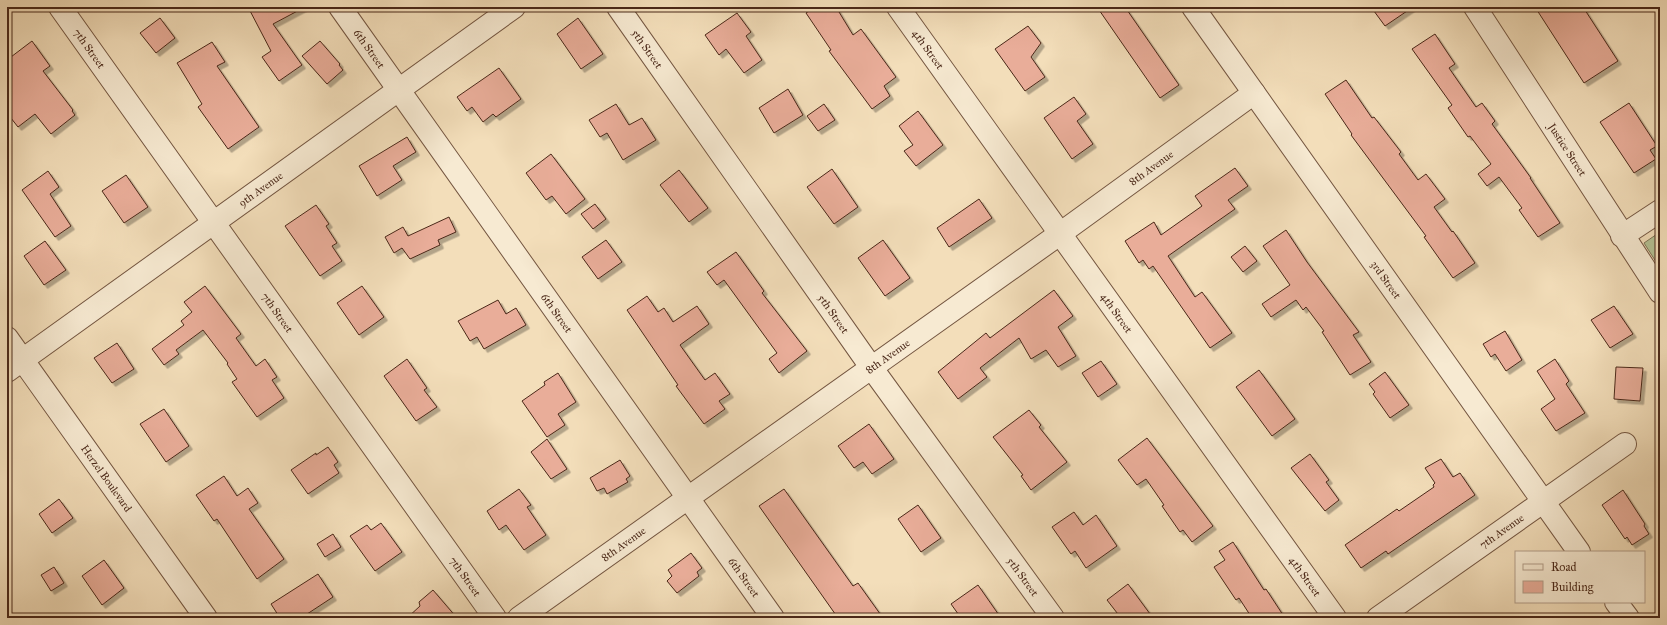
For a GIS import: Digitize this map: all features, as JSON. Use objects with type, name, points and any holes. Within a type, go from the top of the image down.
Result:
[{"type":"street","name":"7th Street","points":[[60,7],[495,618]]},
{"type":"street","name":"6th Street","points":[[340,7],[773,618]]},
{"type":"street","name":"9th Avenue","points":[[15,365],[514,7]]},
{"type":"street","name":"5th Street","points":[[618,7],[871,367],[1053,618]]},
{"type":"street","name":"4th Street","points":[[898,7],[1335,618]]},
{"type":"street","name":"3rd Street","points":[[1193,7],[1578,551]]},
{"type":"street","name":"Justice Street","points":[[1475,7],[1622,236],[1660,292]]},
{"type":"street","name":"8th Avenue","points":[[520,618],[1061,233],[1254,93]]},
{"type":"street","points":[[1622,236],[1660,211]]},
{"type":"street","name":"Herzel Boulevard","points":[[7,338],[15,365],[206,618]]},
{"type":"street","name":"7th Avenue","points":[[1378,618],[1625,444]]},
{"type":"street","points":[[1617,603],[1628,618]]},
{"type":"green space","points":[[1660,232],[1660,268],[1644,243]]},
{"type":"building","points":[[248,7],[305,7],[273,24],[302,65],[279,81],[262,57],[271,51]]},
{"type":"building","points":[[815,7],[836,7],[853,35],[861,29],[896,77],[884,86],[890,96],[872,109],[829,51],[831,50],[806,13]]},
{"type":"building","points":[[1097,7],[1125,7],[1179,85],[1160,98]]},
{"type":"building","points":[[1371,7],[1413,7],[1385,26]]},
{"type":"building","points":[[1535,7],[1583,7],[1618,61],[1584,83]]},
{"type":"building","points":[[737,13],[751,32],[746,36],[762,60],[744,73],[726,49],[719,55],[705,35]]},
{"type":"building","points":[[160,18],[175,38],[156,53],[140,33]]},
{"type":"building","points":[[578,18],[603,54],[581,69],[557,34]]},
{"type":"building","points":[[1028,26],[1041,43],[1031,57],[1045,77],[1025,91],[995,49]]},
{"type":"building","points":[[1435,34],[1455,64],[1449,68],[1476,107],[1482,103],[1495,121],[1492,124],[1531,178],[1560,223],[1538,237],[1519,210],[1522,208],[1499,177],[1487,186],[1478,174],[1491,164],[1470,136],[1468,137],[1448,108],[1452,105],[1412,49]]},
{"type":"building","points":[[32,41],[50,66],[43,71],[73,110],[72,111],[75,115],[51,134],[35,114],[18,127],[7,113],[7,60]]},
{"type":"building","points":[[320,41],[340,64],[339,65],[343,70],[327,84],[302,56]]},
{"type":"building","points":[[212,42],[225,62],[217,66],[259,127],[228,149],[198,107],[202,104],[177,63]]},
{"type":"building","points":[[499,68],[521,99],[496,117],[493,114],[483,122],[472,107],[467,111],[457,97]]},
{"type":"building","points":[[1346,80],[1372,118],[1374,117],[1401,152],[1399,154],[1418,180],[1426,174],[1445,199],[1434,207],[1475,263],[1453,278],[1424,237],[1426,236],[1351,135],[1352,134],[1325,94]]},
{"type":"building","points":[[788,89],[803,115],[774,133],[759,108]]},
{"type":"building","points":[[1074,97],[1086,114],[1077,121],[1093,144],[1072,159],[1044,118]]},
{"type":"building","points":[[1629,103],[1657,146],[1650,150],[1656,159],[1634,173],[1600,122]]},
{"type":"building","points":[[616,104],[629,125],[642,118],[656,140],[623,160],[607,133],[600,137],[589,120]]},
{"type":"building","points":[[824,104],[835,120],[818,131],[807,116]]},
{"type":"building","points":[[918,111],[943,145],[916,166],[904,151],[913,145],[899,126]]},
{"type":"building","points":[[407,137],[416,152],[393,166],[402,180],[377,196],[359,166]]},
{"type":"building","points":[[551,154],[585,199],[566,214],[552,196],[546,200],[526,173]]},
{"type":"building","points":[[1235,168],[1248,186],[1228,200],[1235,209],[1168,256],[1195,297],[1202,292],[1232,333],[1210,348],[1153,266],[1149,269],[1143,260],[1139,263],[1125,241],[1154,222],[1161,235],[1202,206],[1195,196]]},
{"type":"building","points":[[832,169],[858,207],[834,224],[807,187]]},
{"type":"building","points":[[679,170],[708,208],[689,222],[660,185]]},
{"type":"building","points":[[48,171],[59,187],[50,194],[71,226],[55,237],[22,190]]},
{"type":"building","points":[[126,175],[148,207],[124,223],[102,191]]},
{"type":"building","points":[[979,199],[992,218],[949,247],[937,228]]},
{"type":"building","points":[[595,204],[606,219],[593,229],[581,214]]},
{"type":"building","points":[[316,205],[329,224],[326,226],[337,243],[332,246],[342,261],[320,276],[285,226]]},
{"type":"building","points":[[449,217],[456,232],[438,240],[440,245],[410,259],[402,248],[394,253],[385,237],[403,227],[408,236]]},
{"type":"building","points":[[1286,230],[1307,262],[1359,332],[1353,335],[1371,362],[1350,375],[1322,332],[1324,331],[1306,307],[1303,310],[1296,300],[1271,317],[1262,304],[1290,285],[1263,246]]},
{"type":"building","points":[[606,240],[622,262],[598,279],[582,257]]},
{"type":"building","points":[[883,240],[910,278],[885,296],[858,258]]},
{"type":"building","points":[[45,241],[66,270],[44,285],[24,256]]},
{"type":"building","points":[[1245,246],[1257,261],[1243,272],[1231,257]]},
{"type":"building","points":[[736,252],[764,291],[762,293],[807,351],[779,373],[769,359],[777,353],[724,280],[717,285],[707,272]]},
{"type":"building","points":[[205,286],[241,334],[236,338],[256,366],[265,359],[277,377],[272,380],[284,398],[257,417],[232,382],[237,379],[227,364],[228,363],[203,330],[176,350],[179,354],[164,365],[152,349],[184,325],[181,321],[192,312],[184,302]]},
{"type":"building","points":[[362,286],[384,317],[359,335],[337,303]]},
{"type":"building","points":[[1054,290],[1073,316],[1058,327],[1076,356],[1058,367],[1046,350],[1031,359],[1019,338],[980,368],[987,377],[958,399],[938,372],[986,333],[990,338]]},
{"type":"building","points":[[647,296],[658,312],[664,308],[673,322],[697,306],[709,324],[680,345],[705,380],[715,373],[730,394],[719,401],[725,409],[704,424],[676,386],[678,385],[627,310]]},
{"type":"building","points":[[498,300],[506,314],[516,308],[526,325],[484,349],[477,337],[470,341],[458,321]]},
{"type":"building","points":[[1614,306],[1633,334],[1610,348],[1591,320]]},
{"type":"building","points":[[1505,331],[1522,360],[1506,371],[1495,354],[1491,357],[1483,344]]},
{"type":"building","points":[[117,343],[134,369],[112,383],[94,358]]},
{"type":"building","points":[[407,359],[427,388],[424,390],[437,407],[416,421],[384,376]]},
{"type":"building","points":[[1555,359],[1569,381],[1566,384],[1585,413],[1556,431],[1541,409],[1555,399],[1537,371]]},
{"type":"building","points":[[1101,361],[1117,384],[1098,397],[1082,373]]},
{"type":"building","points":[[1616,367],[1643,368],[1640,401],[1614,399]]},
{"type":"building","points":[[1259,370],[1295,419],[1272,436],[1236,387]]},
{"type":"building","points":[[1385,372],[1409,405],[1390,418],[1373,394],[1375,392],[1369,384]]},
{"type":"building","points":[[558,373],[576,402],[558,414],[565,425],[547,437],[522,401],[545,385],[544,382]]},
{"type":"building","points":[[164,409],[189,446],[166,462],[140,424]]},
{"type":"building","points":[[1029,410],[1041,425],[1039,427],[1067,462],[1031,490],[1021,476],[1023,475],[993,437]]},
{"type":"building","points":[[869,424],[894,459],[872,474],[863,462],[854,468],[838,446]]},
{"type":"building","points":[[1147,438],[1213,526],[1192,542],[1183,530],[1180,532],[1146,479],[1137,485],[1118,460]]},
{"type":"building","points":[[547,439],[567,469],[551,479],[531,452]]},
{"type":"building","points":[[328,447],[338,462],[334,465],[339,473],[308,494],[291,470],[316,453],[316,455]]},
{"type":"building","points":[[1310,454],[1329,480],[1326,482],[1339,500],[1325,511],[1291,468]]},
{"type":"building","points":[[1441,459],[1453,477],[1460,473],[1475,495],[1388,554],[1386,551],[1361,568],[1345,545],[1397,509],[1399,511],[1434,487],[1433,485],[1435,483],[1425,468]]},
{"type":"building","points":[[620,460],[630,476],[626,479],[628,482],[607,494],[604,488],[597,491],[590,478]]},
{"type":"building","points":[[224,476],[237,496],[248,488],[258,503],[249,509],[284,559],[257,579],[217,519],[214,521],[196,495]]},
{"type":"building","points":[[519,489],[531,505],[527,507],[546,535],[524,550],[506,525],[499,530],[487,511]]},
{"type":"building","points":[[784,489],[853,586],[858,583],[883,618],[838,618],[759,506]]},
{"type":"building","points":[[1623,490],[1645,524],[1644,526],[1649,534],[1632,545],[1627,537],[1625,539],[1602,505]]},
{"type":"building","points":[[59,499],[73,518],[52,533],[39,514]]},
{"type":"building","points":[[918,505],[941,538],[921,552],[898,519]]},
{"type":"building","points":[[1074,512],[1083,525],[1096,515],[1117,546],[1086,568],[1075,551],[1071,554],[1052,527]]},
{"type":"building","points":[[381,523],[402,552],[375,571],[350,536],[367,525],[371,530]]},
{"type":"building","points":[[333,534],[341,547],[325,557],[317,544]]},
{"type":"building","points":[[1233,542],[1264,590],[1266,589],[1285,618],[1252,618],[1239,598],[1236,600],[1214,567],[1225,560],[1219,551]]},
{"type":"building","points":[[691,553],[702,568],[697,572],[699,576],[677,593],[667,581],[672,576],[668,570]]},
{"type":"building","points":[[104,560],[124,588],[102,605],[82,576]]},
{"type":"building","points":[[54,567],[64,583],[51,591],[41,575]]},
{"type":"building","points":[[318,574],[333,597],[301,618],[280,618],[271,604]]},
{"type":"building","points":[[1128,584],[1153,618],[1121,618],[1107,600]]},
{"type":"building","points":[[978,585],[1001,618],[961,618],[951,604]]},
{"type":"building","points":[[433,590],[457,618],[407,618],[420,606],[419,602]]}]
